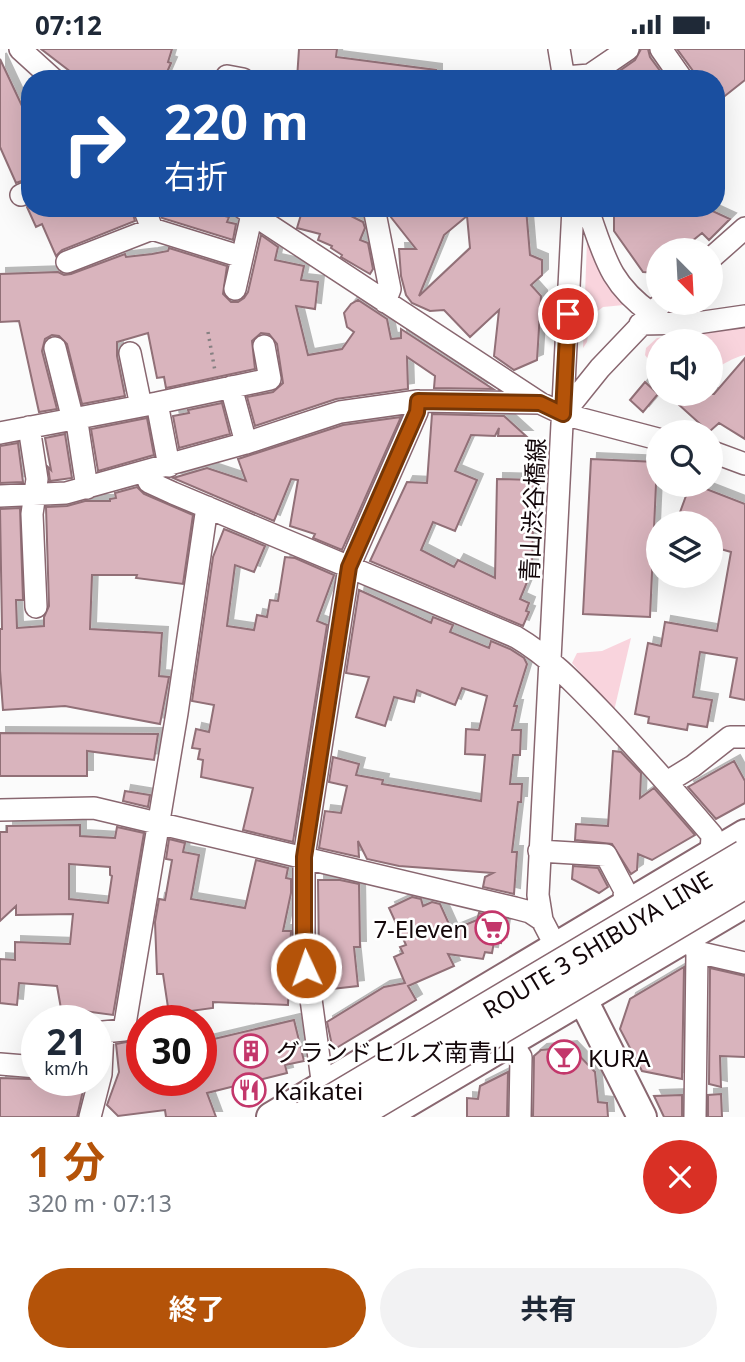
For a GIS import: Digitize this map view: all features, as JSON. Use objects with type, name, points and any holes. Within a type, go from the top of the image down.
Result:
[{"type":"highway","name":"ROUTE 3 SHIBUYA LINE","points":[[305,1117],[745,856]]},
{"type":"highway","name":"ROUTE 3 SHIBUYA LINE","points":[[350,1117],[745,882]]},
{"type":"main road","points":[[271,1117],[745,834]]},
{"type":"main road","points":[[383,1117],[501,1046],[577,986],[725,885],[745,890]]},
{"type":"main road","points":[[330,1117],[577,986],[693,944],[745,903]]},
{"type":"main road","points":[[556,947],[642,1117]]},
{"type":"main road","points":[[380,1053],[428,1051],[544,982],[577,986]]},
{"type":"street","points":[[20,49],[43,70]]},
{"type":"street","points":[[559,49],[563,70]]},
{"type":"street","points":[[597,70],[628,49]]},
{"type":"street","points":[[661,49],[676,70]]},
{"type":"street","points":[[147,217],[152,229]]},
{"type":"street","points":[[236,289],[246,217]]},
{"type":"street","points":[[256,217],[540,403],[563,414],[646,436]]},
{"type":"street","points":[[376,217],[390,289],[385,302]]},
{"type":"street","name":"青山渋谷橋線","points":[[542,920],[538,895],[539,851],[574,217]]},
{"type":"street","points":[[591,217],[617,282],[646,309]]},
{"type":"street","points":[[723,247],[745,228]]},
{"type":"street","points":[[67,262],[152,229],[242,257]]},
{"type":"street","points":[[563,414],[600,368],[649,315]]},
{"type":"street","points":[[660,315],[697,323],[745,316]]},
{"type":"street","points":[[0,433],[270,379],[264,346]]},
{"type":"street","points":[[55,348],[78,429],[87,488]]},
{"type":"street","points":[[131,353],[169,466]]},
{"type":"street","points":[[225,389],[246,443]]},
{"type":"street","points":[[0,496],[65,493],[87,488],[246,443],[340,412],[418,401],[540,403]]},
{"type":"street","points":[[323,1087],[304,948],[304,857],[349,567],[417,412],[418,401]]},
{"type":"street","points":[[29,428],[37,479],[32,514],[36,607]]},
{"type":"street","points":[[723,456],[745,464]]},
{"type":"street","points":[[145,473],[149,482],[516,637],[536,649],[575,684],[667,782],[712,835],[711,855]]},
{"type":"street","points":[[112,1031],[124,1030],[207,507]]},
{"type":"street","points":[[667,782],[693,767],[730,737],[745,737]]},
{"type":"street","points":[[0,810],[94,808],[515,908],[530,912],[542,920],[556,947]]},
{"type":"street","points":[[539,851],[606,855],[624,889],[625,906]]},
{"type":"street","points":[[695,1117],[693,944],[745,963]]},
{"type":"street","points":[[501,1046],[515,1048],[521,1057],[520,1117]]},
{"type":"street","points":[[0,1064],[21,1066]]},
{"type":"street","points":[[90,1117],[94,1096]]},
{"type":"path","points":[[208,332],[225,389]]},
{"type":"shaded area","points":[[595,240],[624,305],[603,307],[591,316],[587,342],[583,348],[587,241]]},
{"type":"shaded area","points":[[745,326],[745,355],[723,364],[723,329]]},
{"type":"shaded area","points":[[631,638],[614,711],[572,663],[577,653],[602,651]]},
{"type":"building","points":[[41,49],[172,49],[168,70],[68,70]]},
{"type":"building","points":[[299,49],[337,49],[336,57],[436,70],[298,70]]},
{"type":"building","points":[[641,49],[648,49],[659,70],[621,70],[635,60]]},
{"type":"building","points":[[677,49],[745,49],[745,80],[725,96],[725,70],[692,70]]},
{"type":"building","points":[[0,59],[21,104],[21,181],[16,183],[0,147]]},
{"type":"building","points":[[32,217],[134,217],[135,221],[62,250],[56,256],[42,224],[36,227]]},
{"type":"building","points":[[229,217],[227,222],[236,224],[233,240],[162,218]]},
{"type":"building","points":[[300,217],[353,217],[363,222],[365,228],[360,240],[368,243],[373,269],[370,274],[341,257],[332,246],[318,240],[320,234],[297,228]]},
{"type":"building","points":[[391,217],[466,217],[444,235],[419,296],[470,248],[467,217],[527,217],[530,255],[542,260],[542,275],[531,285],[541,296],[537,360],[514,370],[494,356],[499,310],[470,337],[444,310],[430,311],[412,303],[406,295],[401,276],[399,249],[416,249]]},
{"type":"building","points":[[614,217],[725,217],[730,219],[711,238],[702,233],[696,238],[646,238],[646,272],[643,272],[614,231]]},
{"type":"building","points":[[261,235],[278,247],[275,260],[304,266],[301,280],[318,282],[315,309],[296,306],[308,355],[342,349],[354,332],[347,327],[344,313],[358,300],[387,319],[391,339],[401,338],[401,329],[493,389],[434,388],[435,376],[407,357],[408,389],[336,399],[255,426],[247,397],[273,392],[283,383],[277,344],[269,334],[261,333],[252,341],[255,369],[166,388],[164,377],[157,378],[148,333],[117,342],[125,396],[82,404],[67,344],[59,336],[52,335],[45,339],[42,351],[57,409],[39,412],[19,321],[0,322],[0,274],[71,274],[125,254],[126,257],[152,254],[168,251],[169,248],[227,266],[223,294],[231,302],[238,302],[248,292]]},
{"type":"building","points":[[745,358],[745,439],[723,425],[723,420],[696,420],[680,406],[723,406],[723,384]]},
{"type":"building","points":[[645,382],[648,406],[643,412],[630,400]]},
{"type":"building","points":[[222,403],[230,434],[179,448],[173,416]]},
{"type":"building","points":[[432,414],[504,416],[526,436],[498,436],[499,428],[495,436],[471,435],[455,471],[477,480],[455,531],[433,522],[421,550],[454,567],[458,560],[495,578],[497,479],[534,480],[532,570],[520,599],[529,603],[526,611],[529,612],[523,626],[370,561],[407,482],[427,483]]},
{"type":"building","points":[[401,417],[342,550],[313,538],[315,534],[290,526],[298,480],[291,479],[274,521],[173,478],[207,468],[246,481],[238,459],[343,425]]},
{"type":"building","points":[[147,418],[154,455],[98,471],[91,429]]},
{"type":"building","points":[[65,434],[72,478],[50,481],[48,467],[51,470],[45,438]]},
{"type":"building","points":[[18,443],[23,482],[0,483],[0,446]]},
{"type":"building","points":[[591,459],[646,462],[646,497],[655,497],[655,511],[646,511],[646,588],[651,588],[650,617],[583,614]]},
{"type":"building","points":[[137,487],[144,494],[193,515],[183,584],[136,578],[137,575],[92,575],[90,629],[162,633],[159,676],[169,677],[160,724],[65,706],[3,710],[0,670],[0,509],[20,508],[23,600],[16,600],[17,628],[44,626],[44,617],[49,606],[46,507],[67,506],[85,501],[110,501],[116,498],[115,493]]},
{"type":"building","points":[[723,495],[745,504],[745,700],[730,697],[737,658],[700,652],[693,697],[712,700],[707,727],[688,724],[687,730],[648,723],[649,717],[635,714],[648,643],[661,646],[665,622],[717,631],[731,552],[723,550],[723,511],[680,511],[686,497]]},
{"type":"building","points":[[224,529],[265,546],[254,572],[235,565],[227,626],[254,630],[257,615],[267,617],[270,600],[278,601],[285,557],[295,558],[334,575],[317,621],[327,625],[293,842],[243,830],[253,788],[201,777],[203,760],[198,759],[200,749],[192,748],[196,729],[209,732],[214,705],[192,701],[213,557]]},
{"type":"building","points":[[359,590],[431,623],[433,617],[453,625],[450,632],[489,648],[491,641],[524,658],[527,664],[514,706],[517,706],[512,730],[521,730],[520,755],[513,755],[510,784],[522,784],[512,852],[517,852],[514,894],[483,887],[485,877],[493,873],[399,866],[367,859],[358,841],[359,857],[319,848],[325,811],[341,813],[347,786],[329,782],[333,757],[359,764],[356,775],[383,780],[382,784],[481,801],[485,755],[465,754],[466,729],[479,730],[487,696],[462,688],[455,705],[417,690],[414,702],[394,697],[385,726],[356,717],[369,677],[346,673]]},
{"type":"building","points":[[0,733],[158,734],[154,760],[87,751],[87,776],[0,776]]},
{"type":"building","points":[[613,751],[621,752],[641,773],[640,798],[654,788],[695,835],[652,860],[638,854],[637,870],[631,874],[612,844],[575,840],[576,824],[608,826]]},
{"type":"building","points":[[734,761],[745,781],[745,803],[716,819],[688,787]]},
{"type":"building","points":[[125,791],[150,795],[148,807],[123,801]]},
{"type":"building","points":[[80,825],[80,836],[115,838],[117,827],[144,833],[113,1015],[112,1005],[60,1005],[57,986],[19,983],[17,1005],[0,1003],[0,959],[15,960],[15,942],[70,944],[73,914],[16,915],[16,906],[0,921],[0,832],[7,832],[7,826]],"holes":[[[69,864],[110,867],[108,903],[69,899]]]},
{"type":"building","points":[[169,839],[185,843],[183,852],[199,855],[191,899],[245,908],[256,860],[288,868],[286,878],[291,879],[291,893],[283,931],[291,931],[288,1005],[213,1002],[213,1005],[168,1005],[163,974],[157,974],[155,922],[159,899],[165,900],[172,860],[166,859]]},
{"type":"building","points":[[573,866],[598,868],[608,887],[599,893],[572,879]]},
{"type":"building","points":[[318,880],[340,880],[359,884],[360,947],[354,947],[358,986],[323,990],[319,961]]},
{"type":"building","points":[[412,897],[421,899],[423,906],[432,902],[440,904],[453,933],[453,930],[477,920],[479,913],[505,919],[501,943],[494,942],[492,953],[485,952],[483,959],[448,954],[454,966],[408,986],[416,1000],[333,1050],[327,1022],[384,987],[405,983],[394,957],[403,953],[400,947],[406,945],[389,908]]},
{"type":"building","points":[[684,967],[682,1079],[642,1071],[620,1029],[630,999]]},
{"type":"building","points":[[710,968],[745,976],[745,1057],[720,1056],[721,1087],[709,1084]]},
{"type":"building","points":[[294,1020],[304,1061],[285,1065],[287,1073],[217,1090],[217,1038]]},
{"type":"building","points":[[126,1042],[126,1096],[208,1096],[216,1117],[166,1117],[165,1110],[118,1116],[107,1105],[119,1072],[116,1044]]},
{"type":"building","points":[[571,1047],[595,1072],[598,1102],[607,1103],[608,1117],[533,1117],[534,1056],[541,1050]]},
{"type":"building","points":[[508,1072],[507,1117],[467,1117],[467,1098],[478,1099],[480,1086]]},
{"type":"building","points":[[0,1078],[21,1079],[21,1096],[82,1096],[77,1117],[0,1117]]},
{"type":"building","points":[[721,1094],[722,1117],[708,1117],[708,1095]]},
{"type":"building","points":[[682,1095],[682,1117],[664,1117],[654,1096]]},
{"type":"place","name":"7-Eleven","points":[[492,928]]},
{"type":"place","name":"グランドヒルズ南青山","points":[[251,1051]]},
{"type":"place","name":"KURA","points":[[564,1057]]},
{"type":"place","name":"Kaikatei","points":[[249,1090]]},
{"type":"route","points":[[306,968],[304,857],[349,567],[417,412],[418,401],[540,403],[563,414],[568,314]]}]
